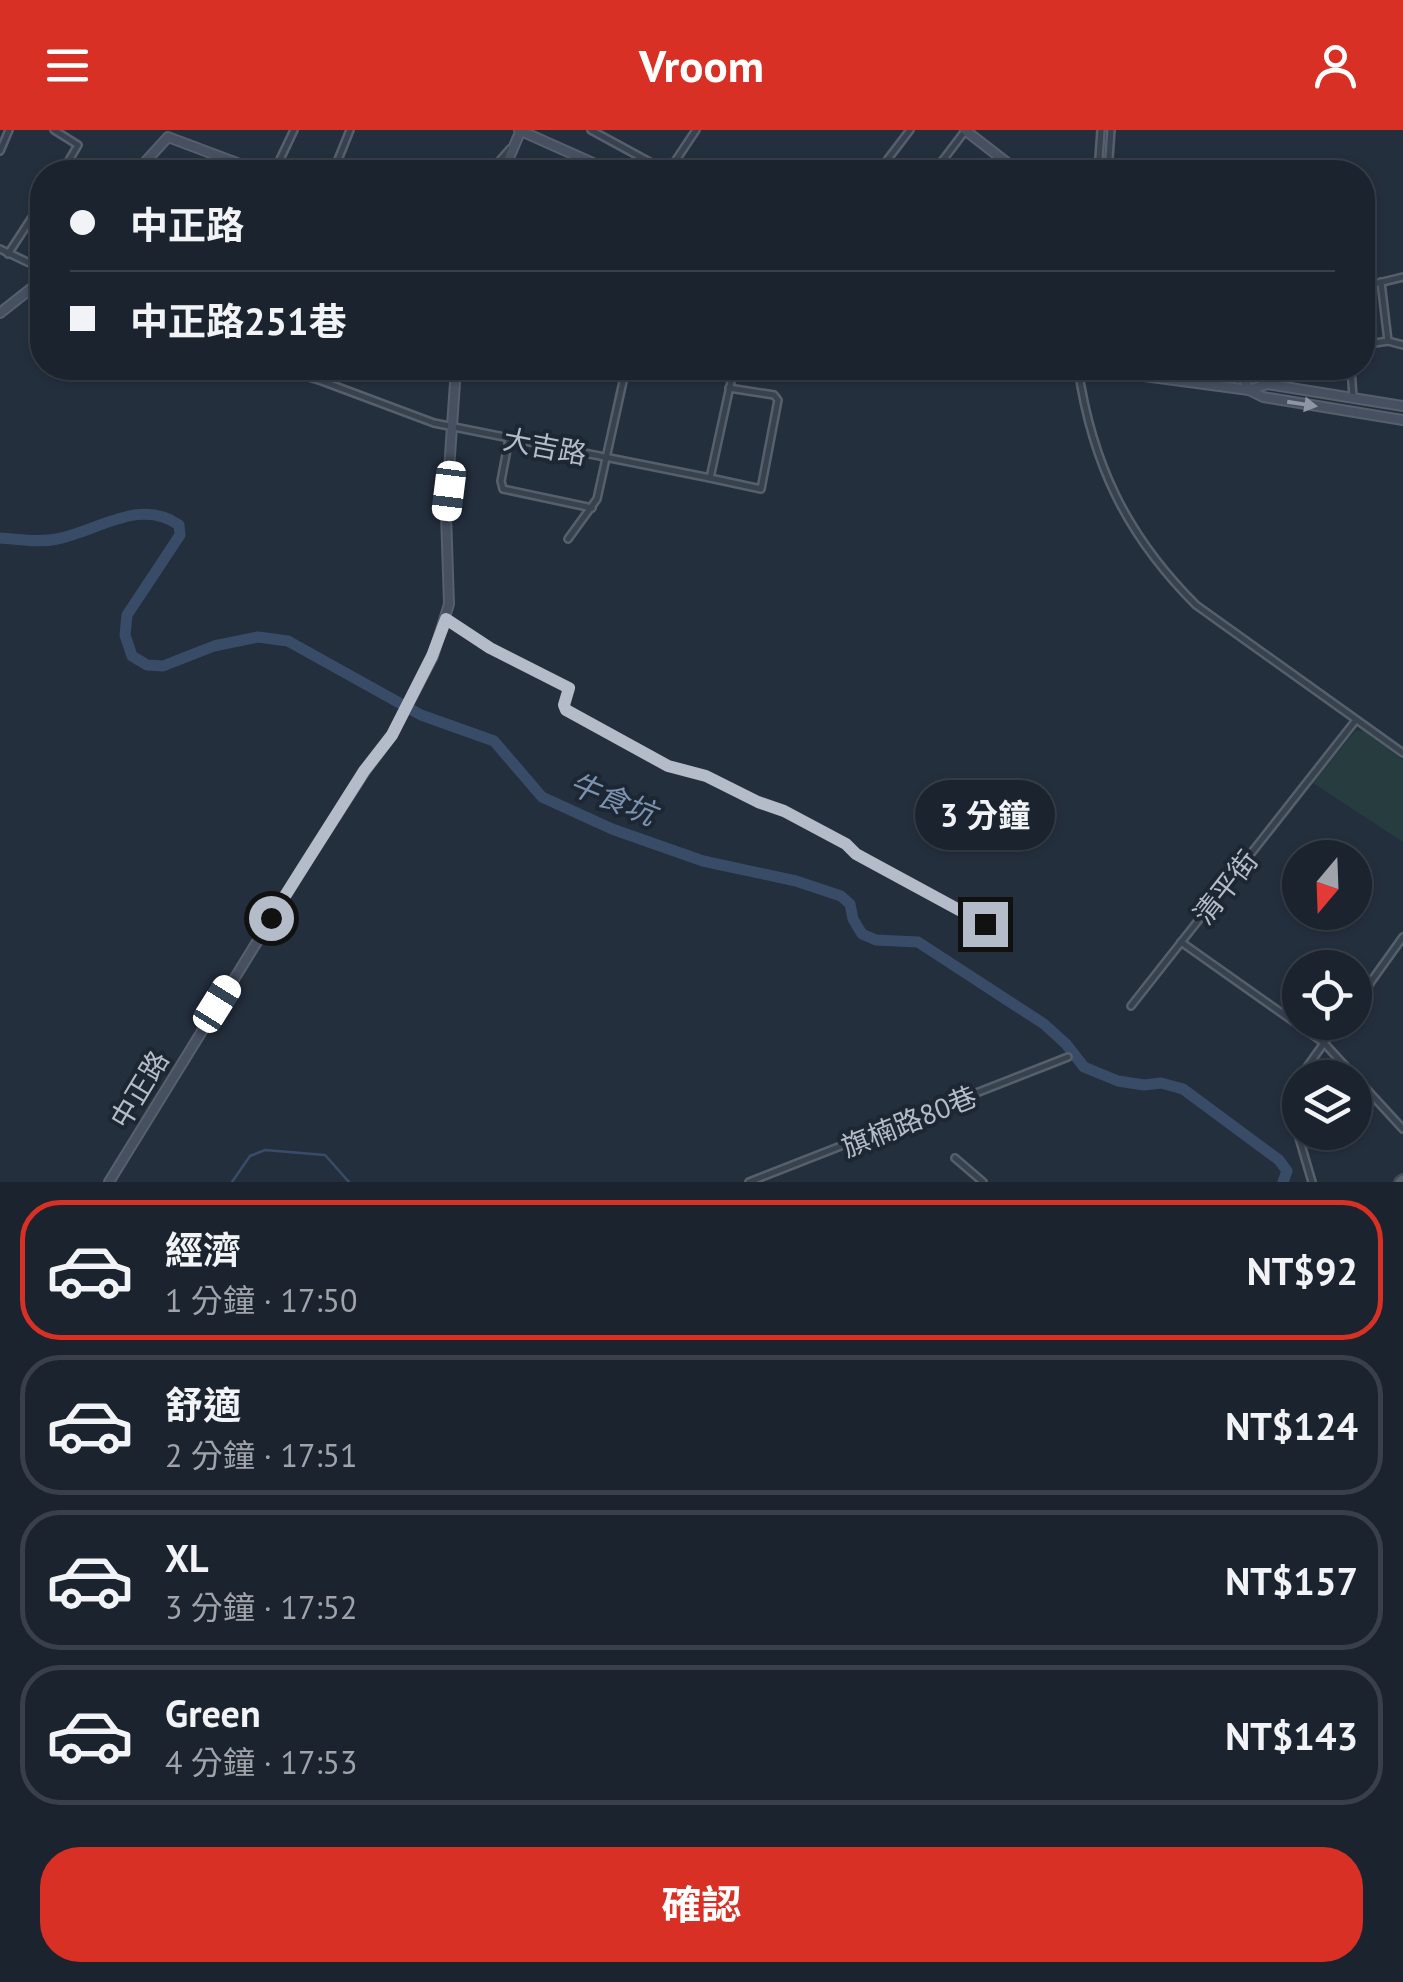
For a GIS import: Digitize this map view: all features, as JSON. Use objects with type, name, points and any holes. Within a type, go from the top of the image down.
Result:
[{"type":"main road","points":[[507,160],[520,130],[586,160]]},
{"type":"main road","points":[[965,130],[977,134],[1006,160]]},
{"type":"main road","points":[[146,160],[172,134],[229,160]]},
{"type":"main road","points":[[0,314],[30,290]]},
{"type":"main road","name":"中正路","points":[[109,1182],[247,956],[404,714],[446,619],[446,514],[456,380]]},
{"type":"main road","points":[[1173,380],[1249,390],[1264,397],[1403,420]]},
{"type":"main road","points":[[1244,380],[1249,390]]},
{"type":"main road","points":[[1249,390],[1267,384],[1403,406]]},
{"type":"street","points":[[0,151],[9,130]]},
{"type":"street","points":[[54,130],[78,145],[69,160]]},
{"type":"street","points":[[160,130],[172,134]]},
{"type":"street","points":[[280,160],[294,130]]},
{"type":"street","points":[[338,160],[350,130]]},
{"type":"street","points":[[590,130],[646,160]]},
{"type":"street","points":[[676,160],[696,130]]},
{"type":"street","points":[[887,160],[910,130]]},
{"type":"street","points":[[943,160],[965,130]]},
{"type":"street","points":[[1099,160],[1101,130]]},
{"type":"street","points":[[1109,160],[1111,130]]},
{"type":"street","points":[[500,160],[512,146]]},
{"type":"street","points":[[216,160],[218,156]]},
{"type":"street","points":[[8,254],[30,220]]},
{"type":"street","points":[[0,250],[30,264]]},
{"type":"street","points":[[1375,284],[1403,277]]},
{"type":"street","points":[[1382,282],[1388,341]]},
{"type":"street","points":[[1375,344],[1388,341],[1403,345]]},
{"type":"street","name":"大吉路","points":[[320,380],[419,419],[454,428],[761,489],[778,400],[729,388]]},
{"type":"street","points":[[568,540],[598,499],[623,380]]},
{"type":"street","points":[[710,478],[731,380]]},
{"type":"street","points":[[1082,380],[1086,417],[1104,470],[1125,517],[1148,551],[1196,605],[1403,754]]},
{"type":"street","points":[[1352,380],[1353,397]]},
{"type":"street","points":[[509,439],[500,481],[503,490],[592,508]]},
{"type":"street","points":[[446,619],[490,648],[569,688],[566,710],[668,766],[706,776],[784,811],[985,924]]},
{"type":"street","name":"清平街","points":[[1130,1006],[1356,720]]},
{"type":"street","points":[[1372,981],[1403,938]]},
{"type":"street","points":[[1181,942],[1324,1043],[1403,1128]]},
{"type":"street","points":[[1312,1060],[1326,1040]]},
{"type":"street","name":"旗楠路80巷","points":[[748,1182],[1068,1058]]},
{"type":"street","points":[[1303,1150],[1312,1182]]},
{"type":"street","points":[[956,1158],[983,1182]]},
{"type":"green space","points":[[1356,730],[1364,731],[1403,760],[1403,842],[1313,783]]},
{"type":"waterway","name":"牛食坑","points":[[0,538],[50,540],[119,518],[149,514],[164,517],[179,525],[180,535],[127,615],[125,635],[132,656],[147,665],[163,666],[214,646],[258,637],[288,641],[421,715],[494,741],[542,797],[612,829],[703,861],[796,881],[841,896],[850,904],[862,934],[876,940],[918,942],[1044,1024],[1084,1067],[1118,1081],[1161,1083],[1183,1089],[1279,1160],[1287,1171],[1283,1182]]},
{"type":"waterway","points":[[232,1182],[250,1156],[265,1150],[325,1155],[349,1182]]},
{"type":"route","points":[[271,918],[364,771],[392,735],[446,619],[490,648],[569,688],[566,710],[668,766],[706,776],[784,811],[985,924]]}]
